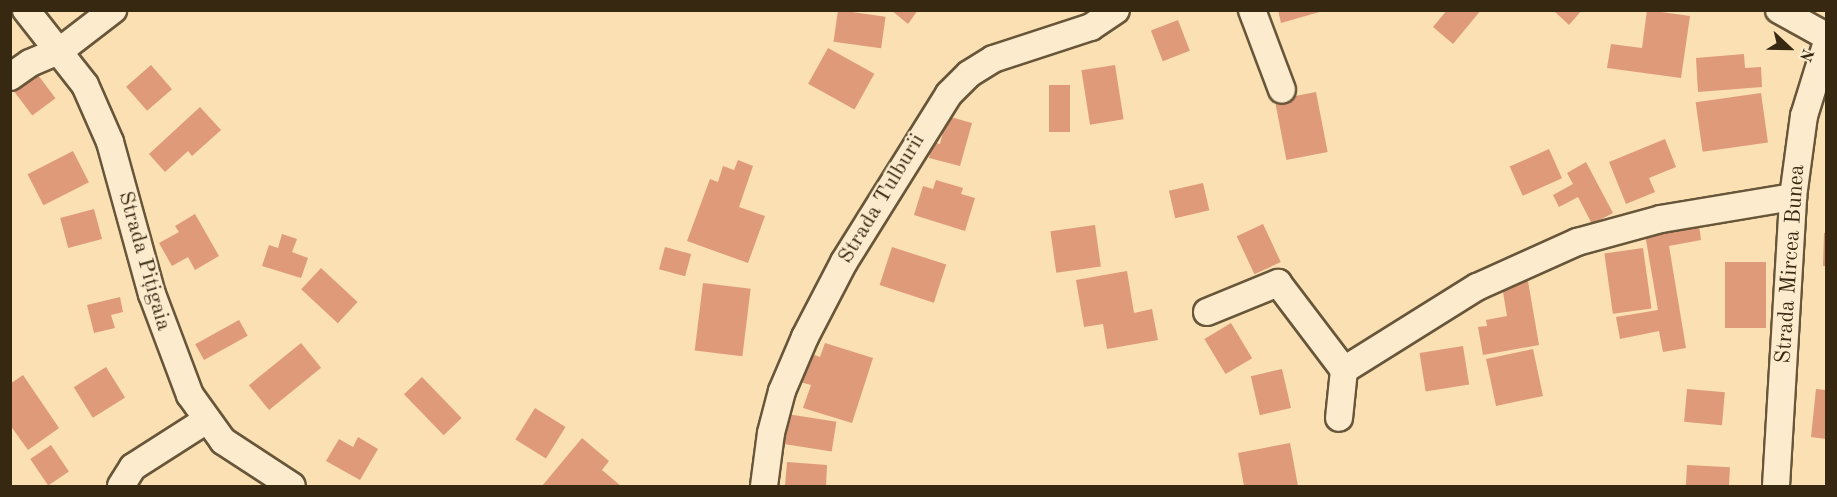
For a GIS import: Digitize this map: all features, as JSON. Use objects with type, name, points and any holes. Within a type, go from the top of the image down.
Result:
[{"type":"street","name":"Strada Pițigaia","points":[[26,10],[61,50],[85,85],[110,142],[169,348],[206,421],[238,452],[292,486]]},
{"type":"street","points":[[10,77],[30,63],[61,50],[113,10]]},
{"type":"street","name":"Strada Tulburii","points":[[764,486],[771,433],[782,391],[805,338],[844,262],[949,94],[969,74],[993,59],[1082,31],[1116,10]]},
{"type":"street","points":[[1252,10],[1282,90]]},
{"type":"street","points":[[1779,10],[1827,36]]},
{"type":"street","name":"Strada Mircea Bunea","points":[[1776,486],[1792,197],[1804,116],[1827,45]]},
{"type":"street","points":[[1344,370],[1477,287],[1577,242],[1661,219],[1792,197]]},
{"type":"street","points":[[1207,312],[1278,283],[1344,370],[1339,418]]},
{"type":"street","points":[[121,486],[133,467],[206,421]]},
{"type":"building","points":[[838,10],[886,17],[881,48],[834,42]]},
{"type":"building","points":[[891,10],[918,10],[908,24]]},
{"type":"building","points":[[1278,10],[1323,10],[1323,11],[1281,23]]},
{"type":"building","points":[[1447,10],[1481,10],[1453,44],[1433,27]]},
{"type":"building","points":[[1553,10],[1582,10],[1569,25]]},
{"type":"building","points":[[1647,10],[1690,16],[1681,78],[1607,68],[1611,44],[1642,48]]},
{"type":"building","points":[[1178,20],[1190,51],[1163,61],[1151,30]]},
{"type":"building","points":[[828,48],[874,74],[854,110],[808,84]]},
{"type":"building","points":[[1744,54],[1745,68],[1761,67],[1762,87],[1698,92],[1696,58]]},
{"type":"building","points":[[151,65],[172,89],[147,111],[126,87]]},
{"type":"building","points":[[1115,65],[1124,119],[1090,125],[1081,70]]},
{"type":"building","points":[[35,71],[55,98],[32,116],[12,88]]},
{"type":"building","points":[[1049,85],[1070,85],[1070,132],[1049,132]]},
{"type":"building","points":[[1316,92],[1328,152],[1286,160],[1275,100]]},
{"type":"building","points":[[1761,93],[1768,143],[1703,152],[1696,102]]},
{"type":"building","points":[[200,107],[221,130],[192,156],[188,151],[165,172],[149,154]]},
{"type":"building","points":[[947,116],[972,123],[960,166],[929,158],[933,142],[940,144]]},
{"type":"building","points":[[1665,139],[1676,167],[1649,178],[1655,192],[1626,204],[1609,162]]},
{"type":"building","points":[[1549,149],[1562,178],[1523,196],[1510,166]]},
{"type":"building","points":[[73,151],[89,182],[43,205],[28,174]]},
{"type":"building","points":[[738,160],[753,166],[739,207],[765,216],[748,263],[687,241],[710,179],[718,182],[723,166],[734,170]]},
{"type":"building","points":[[1586,162],[1613,213],[1592,224],[1578,197],[1559,207],[1553,195],[1573,184],[1567,173]]},
{"type":"building","points":[[936,180],[963,188],[961,194],[975,198],[965,231],[914,215],[923,186],[933,189]]},
{"type":"building","points":[[1203,183],[1209,210],[1175,218],[1169,191]]},
{"type":"building","points":[[94,209],[102,239],[68,248],[60,218]]},
{"type":"building","points":[[195,214],[219,256],[195,270],[188,257],[172,266],[159,243],[179,232],[175,226]]},
{"type":"building","points":[[1263,224],[1281,262],[1254,274],[1237,236]]},
{"type":"building","points":[[1095,225],[1101,267],[1056,273],[1050,231]]},
{"type":"building","points":[[1699,225],[1701,240],[1669,246],[1686,348],[1663,352],[1659,331],[1620,339],[1616,317],[1658,310],[1645,234]]},
{"type":"building","points":[[1824,233],[1826,233],[1826,266],[1823,266]]},
{"type":"building","points":[[282,234],[297,239],[292,252],[308,258],[301,278],[262,266],[269,245],[278,248]]},
{"type":"building","points":[[665,247],[691,254],[685,276],[659,269]]},
{"type":"building","points":[[892,247],[946,265],[934,303],[880,285]]},
{"type":"building","points":[[1643,248],[1651,308],[1613,314],[1604,253]]},
{"type":"building","points":[[1725,262],[1766,262],[1766,328],[1725,328]]},
{"type":"building","points":[[321,268],[358,302],[338,323],[301,289]]},
{"type":"building","points":[[1127,271],[1134,313],[1152,309],[1158,340],[1107,349],[1103,324],[1084,327],[1076,280]]},
{"type":"building","points":[[1528,281],[1539,345],[1483,355],[1478,327],[1487,326],[1486,320],[1507,316],[1502,286]]},
{"type":"building","points":[[703,283],[751,289],[742,356],[695,350]]},
{"type":"building","points":[[120,297],[123,312],[111,315],[115,328],[94,333],[87,305]]},
{"type":"building","points":[[239,320],[248,336],[204,360],[195,344]]},
{"type":"building","points":[[1231,323],[1252,358],[1226,374],[1204,339]]},
{"type":"building","points":[[301,343],[321,368],[269,410],[249,385]]},
{"type":"building","points":[[825,343],[873,358],[852,423],[803,408],[811,385],[800,382],[809,353],[820,357]]},
{"type":"building","points":[[1463,346],[1469,385],[1426,391],[1420,353]]},
{"type":"building","points":[[1533,349],[1543,396],[1496,406],[1486,359]]},
{"type":"building","points":[[106,367],[125,398],[93,418],[74,387]]},
{"type":"building","points":[[1282,369],[1291,408],[1260,415],[1251,376]]},
{"type":"building","points":[[23,375],[59,428],[28,450],[10,425],[10,384]]},
{"type":"building","points":[[422,377],[462,418],[444,435],[404,394]]},
{"type":"building","points":[[1687,389],[1725,392],[1722,425],[1684,422]]},
{"type":"building","points":[[1816,389],[1826,390],[1826,439],[1811,437]]},
{"type":"building","points":[[535,408],[566,427],[546,458],[515,439]]},
{"type":"building","points":[[787,414],[836,422],[832,451],[782,444]]},
{"type":"building","points":[[358,437],[378,449],[360,480],[326,461],[339,439],[353,447]]},
{"type":"building","points":[[582,438],[609,461],[602,470],[621,486],[542,486]]},
{"type":"building","points":[[1290,443],[1298,486],[1244,486],[1238,453]]},
{"type":"building","points":[[51,445],[69,472],[48,486],[30,459]]},
{"type":"building","points":[[787,462],[827,465],[826,486],[785,486]]},
{"type":"building","points":[[1687,465],[1730,467],[1729,486],[1686,486]]}]
